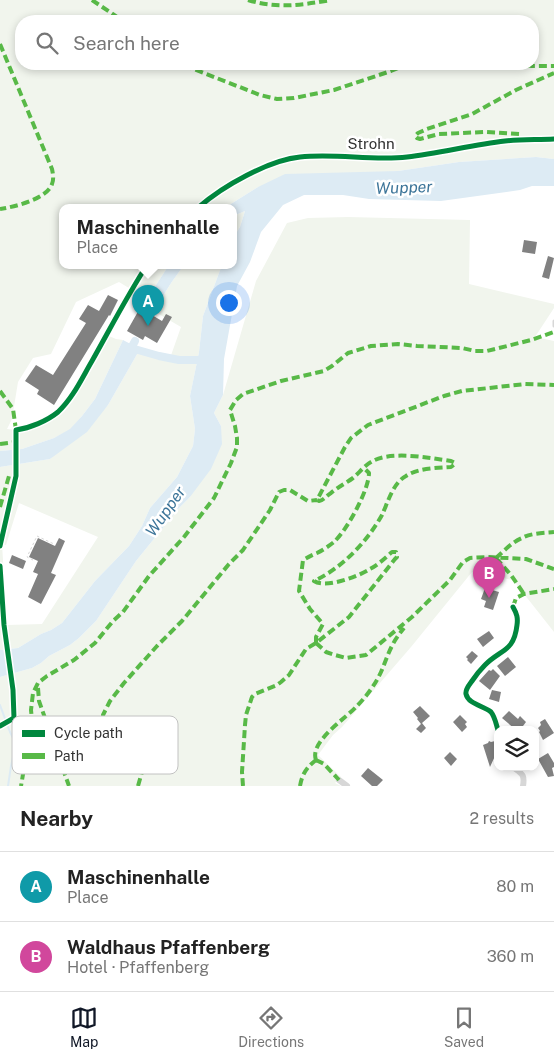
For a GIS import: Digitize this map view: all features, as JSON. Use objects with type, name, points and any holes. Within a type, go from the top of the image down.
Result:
[{"type":"street","points":[[497,726],[491,712],[468,699],[466,694],[467,689],[486,664],[513,642],[516,635],[518,618],[513,607]]},
{"type":"street","points":[[517,771],[523,776],[523,786]]},
{"type":"street","points":[[339,780],[347,786]]},
{"type":"lane","name":"Strohn","points":[[203,204],[237,181],[272,164],[294,158],[314,156],[406,157],[508,141],[554,139]]},
{"type":"lane","points":[[0,546],[16,476],[16,430],[51,417],[62,408],[81,381],[131,291],[145,269]]},
{"type":"lane","points":[[554,321],[554,326]]},
{"type":"lane","points":[[0,566],[13,690]]},
{"type":"path","points":[[33,560],[27,557],[37,536],[54,544]]},
{"type":"shaded area","points":[[0,0],[554,0],[554,159],[536,157],[459,162],[258,187],[231,204],[59,204],[59,269],[166,269],[147,299],[119,282],[76,302],[51,354],[33,358],[18,382],[12,419],[7,429],[25,431],[56,417],[77,393],[109,336],[123,340],[95,399],[70,430],[54,438],[22,449],[0,451]]},
{"type":"shaded area","points":[[245,211],[237,232],[237,214]]},
{"type":"shaded area","points":[[308,218],[470,220],[469,284],[554,304],[554,308],[535,337],[554,341],[554,632],[513,580],[472,572],[411,647],[333,735],[318,755],[341,777],[335,783],[341,786],[0,786],[0,677],[32,668],[79,638],[96,621],[136,561],[190,497],[221,426],[214,413],[223,395],[256,281],[287,223]]},
{"type":"shaded area","points":[[181,269],[221,269],[203,316],[199,352],[190,396],[195,429],[193,446],[177,477],[150,508],[142,526],[129,546],[95,581],[62,623],[18,648],[0,650],[0,467],[50,459],[108,405],[140,349],[169,361],[181,327],[157,313],[172,282]],"holes":[[[19,503],[98,537],[42,624],[7,625],[2,544],[6,545]]]},
{"type":"water","name":"Wupper","points":[[536,157],[554,159],[554,186],[532,186],[520,190],[441,201],[369,199],[343,195],[304,195],[283,205],[261,232],[250,262],[237,286],[224,359],[223,395],[214,413],[221,426],[222,444],[211,469],[136,561],[96,621],[79,638],[32,668],[0,677],[0,650],[18,648],[62,623],[95,581],[129,546],[142,526],[150,508],[177,477],[193,446],[195,429],[190,396],[199,352],[203,316],[221,269],[237,269],[237,232],[245,211],[237,214],[237,204],[231,204],[258,187],[285,174],[398,171],[459,162]]},
{"type":"water","points":[[166,269],[181,269],[165,294],[157,313],[143,305]]},
{"type":"water","points":[[123,340],[140,349],[108,405],[87,432],[50,459],[0,467],[0,451],[22,449],[54,438],[70,429],[95,399]]},
{"type":"building","points":[[524,240],[537,242],[535,254],[522,252]]},
{"type":"building","points":[[548,256],[554,258],[549,279],[542,277]]},
{"type":"building","points":[[108,295],[118,300],[54,405],[37,394],[39,390],[25,381],[36,365],[53,375],[86,323],[79,319],[88,305],[99,311]]},
{"type":"building","points":[[140,308],[162,321],[166,314],[172,317],[157,343],[145,336],[143,340],[127,331]]},
{"type":"building","points":[[38,538],[55,546],[59,538],[65,541],[51,573],[56,575],[41,604],[28,597],[38,574],[33,572],[38,561],[29,557]]},
{"type":"building","points":[[12,555],[26,561],[23,569],[9,563]]},
{"type":"building","points":[[485,588],[499,592],[493,610],[484,607],[486,601],[481,599]]},
{"type":"building","points":[[489,631],[494,638],[483,647],[477,639]]},
{"type":"building","points":[[472,651],[478,656],[471,664],[466,657]]},
{"type":"building","points":[[508,657],[516,667],[505,676],[497,666]]},
{"type":"building","points":[[493,669],[500,676],[490,690],[479,681],[489,670]]},
{"type":"building","points":[[492,690],[501,692],[499,702],[489,699]]},
{"type":"building","points":[[420,706],[430,716],[422,723],[426,728],[421,733],[416,729],[421,724],[413,712]]},
{"type":"building","points":[[509,711],[518,719],[520,716],[526,722],[523,726],[511,726],[502,718]]},
{"type":"building","points":[[460,715],[467,722],[465,724],[467,727],[462,732],[453,722]]},
{"type":"building","points":[[545,719],[554,733],[543,740],[539,732],[540,722]]},
{"type":"building","points":[[489,741],[494,741],[494,758],[490,767],[483,745]]},
{"type":"building","points":[[450,752],[457,759],[451,766],[444,758]]},
{"type":"building","points":[[548,753],[554,763],[552,768],[554,776],[548,777],[539,758]]},
{"type":"building","points":[[368,768],[383,780],[377,786],[372,786],[361,776]]},
{"type":"waterway","points":[[129,352],[135,341]]},
{"type":"waterway","points":[[131,348],[179,360],[207,360]]},
{"type":"waterway","points":[[0,705],[12,736]]},
{"type":"waterway","points":[[8,786],[12,762]]},
{"type":"marked path","points":[[92,0],[114,15]]},
{"type":"marked path","points":[[248,0],[280,5],[299,5],[331,0]]},
{"type":"marked path","points":[[0,44],[52,169],[53,178],[52,184],[44,194],[21,204],[0,209]]},
{"type":"marked path","points":[[539,66],[554,66]]},
{"type":"marked path","points":[[196,70],[260,95],[277,99],[294,98],[334,90],[393,70]]},
{"type":"marked path","points":[[519,134],[485,132],[439,134],[420,139],[415,136],[427,129],[472,114],[516,90],[554,73]]},
{"type":"marked path","points":[[32,716],[33,693],[38,683],[74,660],[95,643],[123,612],[149,576],[184,537],[214,498],[237,447],[235,426],[230,410],[236,400],[243,394],[281,381],[324,371],[348,353],[371,346],[398,344],[487,351],[554,332]]},
{"type":"marked path","points":[[243,786],[242,772],[246,715],[252,697],[281,682],[289,675],[306,649],[349,617],[397,557],[396,552],[392,552],[373,567],[351,578],[334,583],[314,581],[344,562],[369,535],[382,515],[394,488],[401,479],[416,471],[451,467],[455,464],[451,461],[410,456],[379,458],[368,464],[353,478],[324,499],[317,500],[351,438],[368,425],[462,391],[525,384],[554,385]]},
{"type":"marked path","points":[[0,391],[13,409],[16,430]]},
{"type":"marked path","points":[[0,444],[16,442]]},
{"type":"marked path","points":[[316,643],[316,637],[323,624],[310,609],[299,591],[303,560],[332,543],[345,529],[368,480],[369,473],[364,468]]},
{"type":"marked path","points":[[0,507],[9,476]]},
{"type":"marked path","points":[[103,716],[110,701],[124,683],[182,621],[243,550],[270,510],[279,492],[290,490],[308,501],[317,500]]},
{"type":"marked path","points":[[496,558],[511,544],[526,536],[554,532]]},
{"type":"marked path","points":[[316,643],[326,652],[346,658],[366,655],[412,617],[450,580],[463,562],[470,558],[526,559],[554,569]]},
{"type":"marked path","points":[[496,558],[524,594]]},
{"type":"marked path","points":[[513,607],[516,598],[524,594],[554,589]]},
{"type":"marked path","points":[[316,760],[315,753],[323,738],[367,695],[381,672],[394,642],[404,628]]},
{"type":"marked path","points":[[38,688],[39,701],[44,716]]},
{"type":"marked path","points":[[316,760],[324,764],[339,780]]},
{"type":"marked path","points":[[300,786],[305,771],[316,760]]},
{"type":"marked path","points":[[21,786],[23,774]]},
{"type":"marked path","points":[[65,774],[69,786]]},
{"type":"marked path","points":[[138,786],[141,774]]},
{"type":"cycle path","points":[[203,204],[247,175],[288,159],[313,156],[394,158],[505,141],[554,139]]},
{"type":"cycle path","points":[[0,546],[16,476],[16,430],[33,426],[49,418],[58,412],[68,401],[145,269]]},
{"type":"cycle path","points":[[0,566],[14,716]]},
{"type":"cycle path","points":[[497,726],[491,712],[473,703],[467,697],[466,692],[481,669],[506,649],[513,640],[517,620],[513,607]]},
{"type":"cycle path","points":[[0,726],[12,719]]},
{"type":"place","name":"Maschinenhalle","points":[[148,326]]},
{"type":"place","name":"Waldhaus Pfaffenberg","points":[[489,598]]}]
